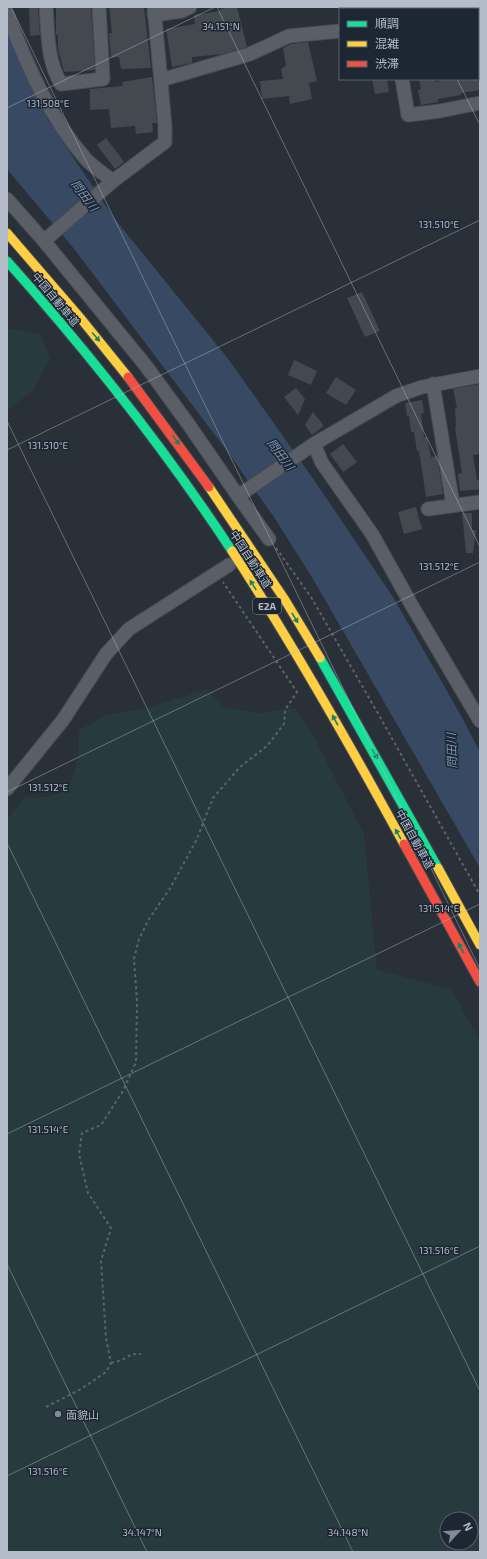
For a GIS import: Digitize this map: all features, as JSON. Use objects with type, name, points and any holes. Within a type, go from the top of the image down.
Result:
[{"type":"highway","name":"中国自動車道","points":[[7,233],[106,349],[154,409],[240,532],[284,600],[340,693],[480,945]]},
{"type":"highway","name":"中国自動車道","points":[[7,261],[36,293],[139,420],[226,543],[324,701],[480,982]]},
{"type":"street","points":[[46,7],[50,58],[54,73],[61,84],[103,79],[99,7]]},
{"type":"street","points":[[46,239],[110,184],[165,142],[165,126],[154,11],[182,11],[190,7]]},
{"type":"street","points":[[7,14],[34,77],[62,127],[86,159],[110,184]]},
{"type":"street","points":[[161,80],[250,54],[289,36],[339,31]]},
{"type":"street","points":[[402,80],[408,115],[440,111],[480,103]]},
{"type":"street","points":[[7,200],[46,239],[146,366],[189,425],[243,493],[269,539]]},
{"type":"street","points":[[243,493],[300,452],[396,396],[433,384],[480,376]]},
{"type":"street","points":[[433,384],[454,506]]},
{"type":"street","points":[[314,444],[322,463],[372,534],[411,604],[480,721]]},
{"type":"street","points":[[428,509],[480,502]]},
{"type":"street","points":[[7,789],[63,720],[106,654],[129,629],[228,566]]},
{"type":"path","points":[[269,539],[311,597],[480,895]]},
{"type":"path","points":[[46,1407],[81,1389],[106,1372],[111,1363],[106,1338],[101,1261],[111,1228],[88,1194],[79,1154],[82,1133],[101,1125],[123,1091],[136,1062],[137,1001],[134,959],[139,939],[148,919],[180,872],[196,841],[213,798],[240,767],[267,746],[284,724],[285,710],[297,692],[217,574]]},
{"type":"path","points":[[111,1363],[123,1360],[133,1353],[141,1354]]},
{"type":"green space","points":[[17,329],[41,335],[50,358],[33,391],[7,410],[7,330]]},
{"type":"green space","points":[[207,689],[222,706],[258,713],[295,708],[316,741],[364,834],[377,970],[451,989],[480,1041],[480,1552],[7,1552],[7,819],[26,796],[39,798],[68,791],[78,758],[79,730],[107,715],[151,707]]},
{"type":"water","name":"問田川","points":[[7,32],[48,120],[114,218],[229,360],[314,480],[393,597],[459,712],[480,752],[480,868],[313,579],[274,517],[224,447],[75,250],[7,169]]},
{"type":"building","points":[[29,7],[38,7],[40,35],[30,36]]},
{"type":"building","points":[[56,7],[91,7],[95,70],[64,72],[58,49],[58,35],[56,35]]},
{"type":"building","points":[[109,7],[144,7],[151,68],[121,69],[119,57],[111,58],[109,33],[112,33]]},
{"type":"building","points":[[237,7],[247,47],[223,54],[192,57],[192,63],[172,67],[166,29],[195,24],[194,15],[220,11],[220,9]]},
{"type":"building","points":[[308,42],[317,81],[309,83],[312,99],[290,104],[289,96],[262,99],[260,81],[283,79],[281,69],[286,66],[283,48],[291,44]]},
{"type":"building","points":[[152,77],[157,123],[152,123],[153,132],[136,134],[135,126],[111,128],[109,109],[90,110],[90,89],[123,86],[122,82]]},
{"type":"building","points":[[480,79],[480,90],[461,93],[461,95],[438,99],[438,102],[421,105],[418,90],[421,89],[419,80],[434,80],[435,82],[443,80]]},
{"type":"building","points":[[372,80],[387,80],[389,92],[375,94]]},
{"type":"building","points":[[106,138],[124,162],[115,169],[97,145]]},
{"type":"building","points":[[362,292],[380,331],[365,337],[347,298]]},
{"type":"building","points":[[294,360],[317,371],[311,385],[288,375]]},
{"type":"building","points":[[336,377],[356,390],[346,405],[326,393]]},
{"type":"building","points":[[480,384],[480,454],[473,455],[477,480],[480,480],[480,489],[460,491],[458,474],[462,473],[455,428],[455,409],[457,408],[453,389]]},
{"type":"building","points":[[296,388],[305,399],[298,415],[284,397]]},
{"type":"building","points":[[422,400],[424,413],[421,414],[424,437],[427,437],[431,457],[437,456],[443,494],[426,497],[419,451],[417,451],[414,432],[411,432],[409,416],[407,416],[405,403]]},
{"type":"building","points":[[313,412],[324,426],[312,435],[305,425]]},
{"type":"building","points":[[343,444],[357,462],[343,472],[330,454]]},
{"type":"building","points":[[416,507],[422,529],[404,534],[398,512]]},
{"type":"building","points":[[462,513],[472,513],[472,530],[476,530],[473,553],[466,553]]},
{"type":"traffic: fast","points":[[7,261],[97,366],[125,402],[180,476],[232,551]]},
{"type":"traffic: fast","points":[[320,658],[438,868]]},
{"type":"traffic: slow","points":[[7,233],[82,320],[128,377]]},
{"type":"traffic: slow","points":[[209,487],[285,600],[320,658]]},
{"type":"traffic: slow","points":[[232,551],[321,696],[404,844]]},
{"type":"traffic: slow","points":[[438,868],[480,945]]},
{"type":"traffic: jam","points":[[128,377],[209,487]]},
{"type":"traffic: jam","points":[[404,844],[480,982]]},
{"type":"place","name":"面貌山","points":[[58,1414]]}]
